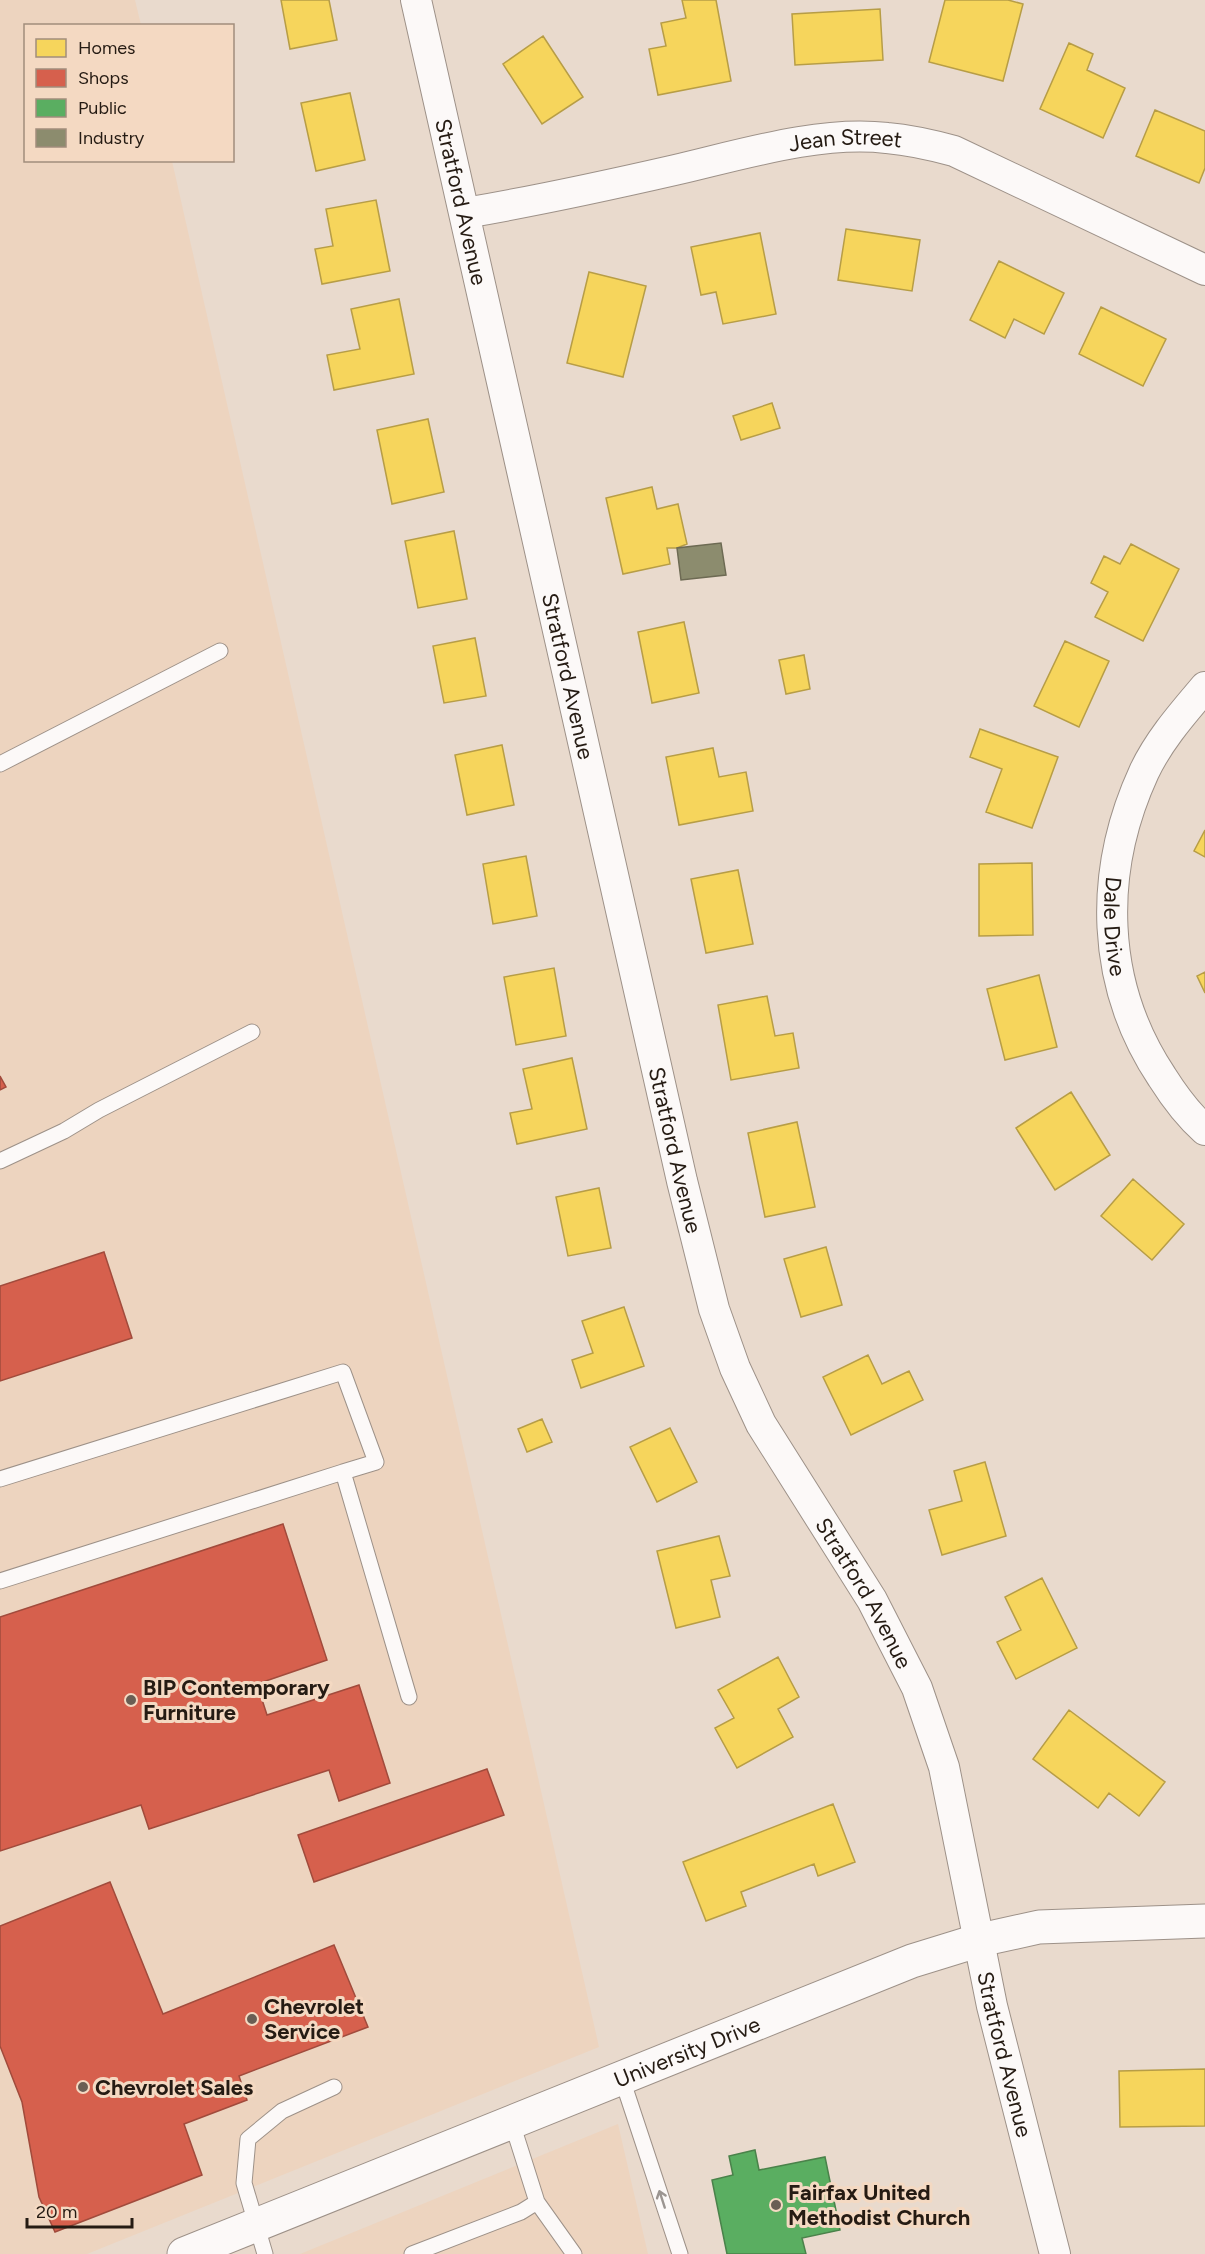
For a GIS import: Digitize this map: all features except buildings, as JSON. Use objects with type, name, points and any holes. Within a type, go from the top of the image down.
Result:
[{"type":"street","name":"Stratford Avenue","points":[[416,0],[682,1182],[714,1309],[735,1368],[761,1424],[872,1600],[917,1688],[944,1767],[992,2006],[1055,2254]]},
{"type":"street","name":"Jean Street","points":[[465,213],[533,202],[771,148],[837,137],[885,137],[954,151],[1205,270]]},
{"type":"street","name":"Dale Drive","points":[[1205,687],[1169,730],[1145,770],[1125,816],[1116,853],[1111,897],[1112,935],[1119,978],[1131,1020],[1150,1060],[1168,1088],[1205,1130]]},
{"type":"street","name":"University Drive","points":[[184,2254],[261,2240],[512,2122],[912,1961],[980,1940],[1039,1927],[1205,1921]]},
{"type":"lane","points":[[0,764],[220,651]]},
{"type":"lane","points":[[0,1161],[64,1131],[99,1110],[252,1032]]},
{"type":"lane","points":[[0,1479],[343,1372],[376,1462],[0,1581]]},
{"type":"lane","points":[[343,1472],[409,1697]]},
{"type":"lane","points":[[622,2079],[680,2254]]},
{"type":"lane","points":[[261,2240],[244,2183],[248,2139],[282,2111],[334,2087]]},
{"type":"lane","points":[[512,2122],[537,2202],[574,2254]]},
{"type":"lane","points":[[412,2254],[521,2212],[537,2202]]},
{"type":"shaded area","points":[[0,0],[135,0],[141,24],[24,24],[24,162],[172,162],[599,2047],[87,2254],[0,2254]]},
{"type":"shaded area","points":[[618,2124],[648,2254],[300,2254]]},
{"type":"place","name":"BIP Contemporary Furniture","points":[[131,1700]]},
{"type":"place","name":"Chevrolet Service","points":[[252,2019]]},
{"type":"place","name":"Chevrolet Sales","points":[[83,2087]]},
{"type":"place","name":"Fairfax United Methodist Church","points":[[776,2205]]}]
